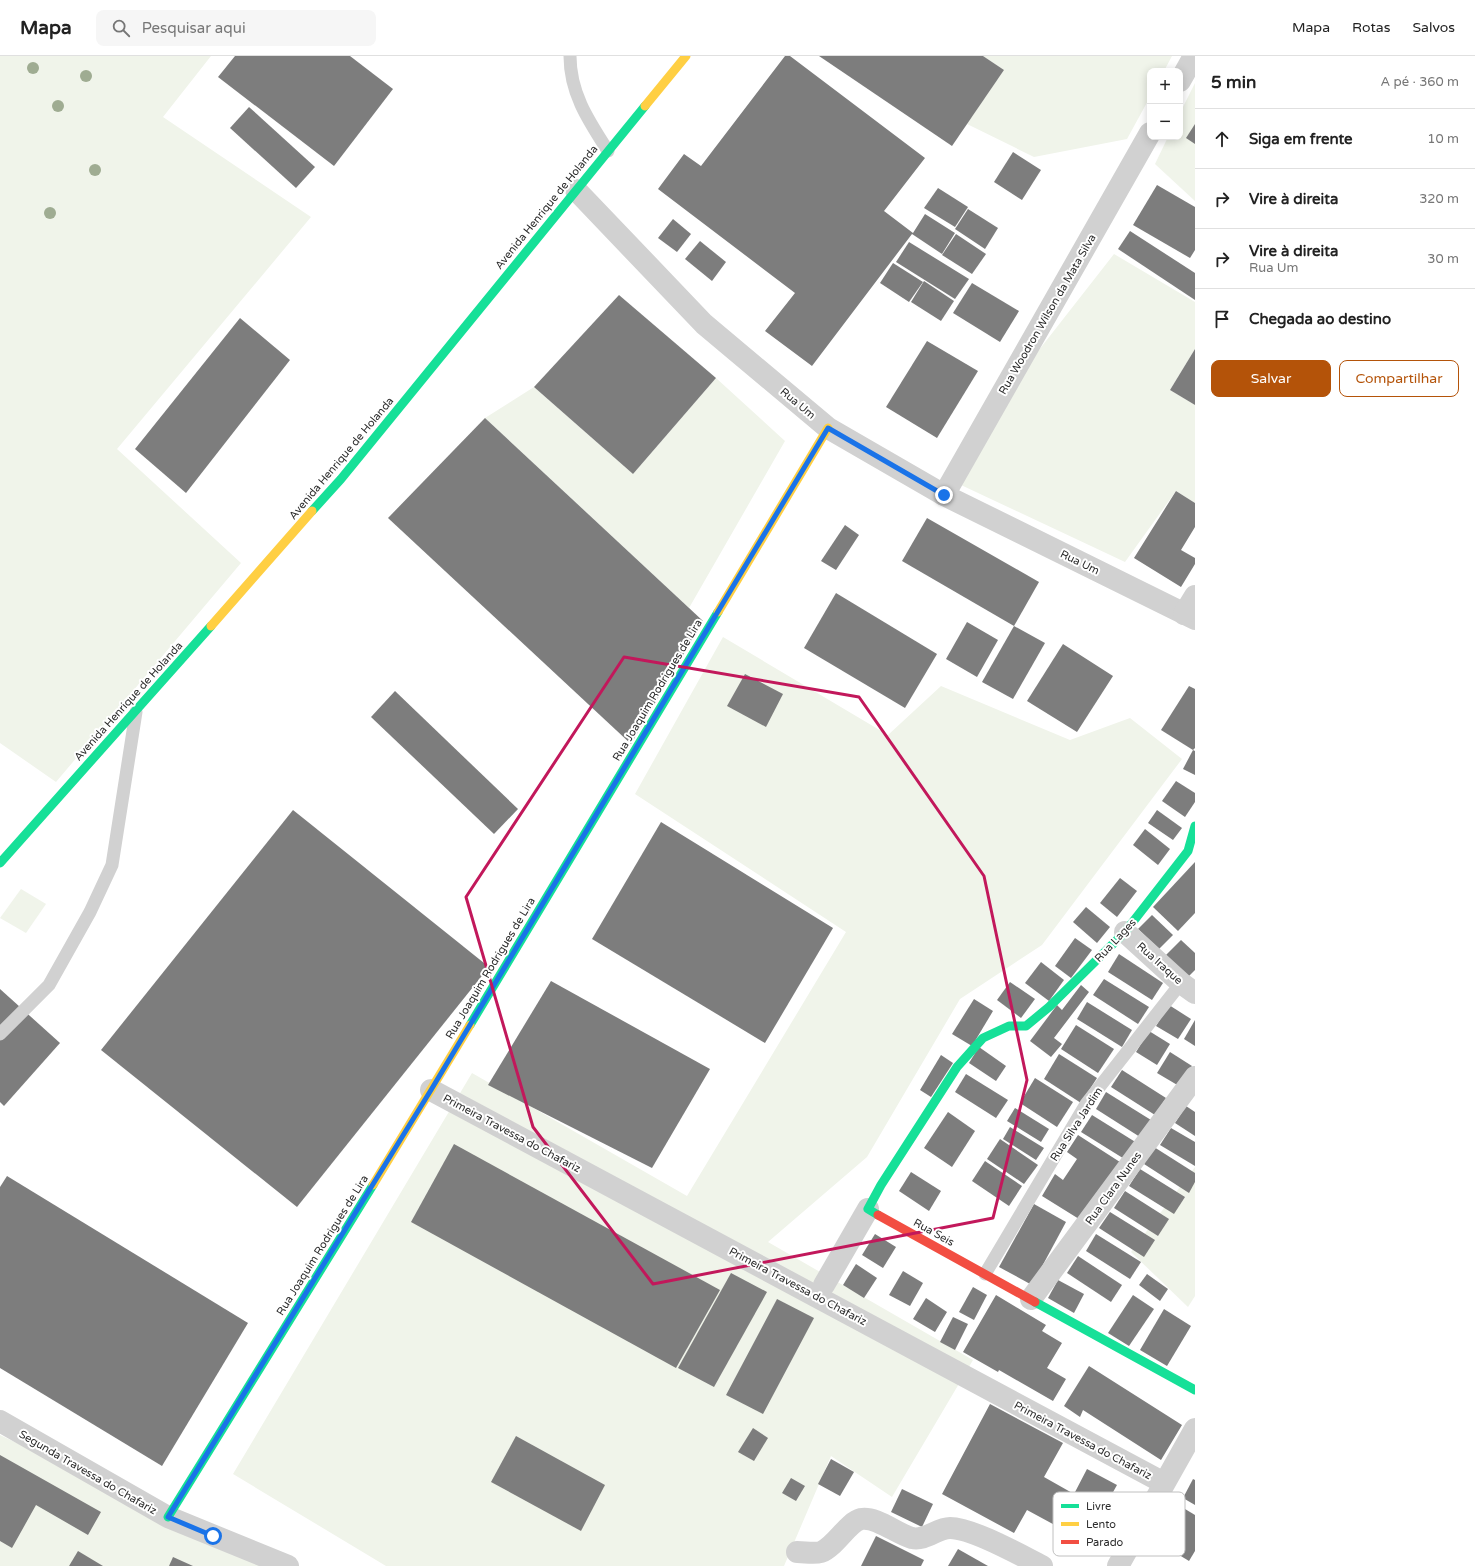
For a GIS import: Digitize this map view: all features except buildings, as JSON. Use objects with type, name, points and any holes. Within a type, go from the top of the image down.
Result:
[{"type":"street","name":"Avenida Henrique de Holanda","points":[[0,862],[341,479],[686,56]]},
{"type":"street","points":[[1183,76],[1194,56]]},
{"type":"street","name":"Rua Woodron Wilson da Mata Silva","points":[[944,495],[1147,138]]},
{"type":"street","name":"Rua Um","points":[[576,190],[704,324],[828,428],[944,495],[1191,610]]},
{"type":"street","name":"Rua Joaquim Rodrigues de Lira","points":[[168,1517],[431,1090],[828,428]]},
{"type":"street","name":"Rua Lages","points":[[868,1209],[881,1185],[957,1067],[982,1038],[1009,1026],[1026,1026],[1049,1007],[1125,932],[1188,850],[1195,826]]},
{"type":"street","name":"Rua Iraque","points":[[1125,932],[1188,988]]},
{"type":"street","name":"Rua Clara Nunes","points":[[1031,1299],[1195,1077]]},
{"type":"street","name":"Primeira Travessa do Chafariz","points":[[431,1090],[1164,1483]]},
{"type":"street","points":[[824,1285],[868,1209]]},
{"type":"street","name":"Rua Seis","points":[[868,1209],[1195,1390]]},
{"type":"street","name":"Segunda Travessa do Chafariz","points":[[0,1421],[168,1517],[288,1566]]},
{"type":"street","points":[[1159,1492],[1195,1429]]},
{"type":"street","points":[[797,1552],[822,1551],[827,1549],[860,1519],[866,1519],[912,1538],[920,1538],[948,1528],[957,1528],[975,1534],[1042,1566]]},
{"type":"street","points":[[1118,1566],[1124,1556]]},
{"type":"lane","points":[[570,56],[570,73],[586,117],[608,151]]},
{"type":"lane","points":[[0,1034],[49,985],[90,912],[112,866],[136,709]]},
{"type":"lane","name":"Rua Silva Jardim","points":[[985,1274],[1086,1104],[1188,988]]},
{"type":"highlighted area","points":[[624,657],[859,697],[984,876],[1027,1080],[993,1218],[653,1284],[533,1127],[466,897]]},
{"type":"shaded area","points":[[0,56],[211,56],[163,117],[311,217],[117,449],[241,563],[56,782],[0,743]]},
{"type":"shaded area","points":[[983,56],[1172,56],[1166,68],[1147,68],[1147,102],[1127,139],[1034,157],[967,124],[1004,70]]},
{"type":"shaded area","points":[[1195,83],[1195,201],[1155,164],[1167,140],[1183,140],[1183,107]]},
{"type":"shaded area","points":[[1114,254],[1195,302],[1195,349],[1170,390],[1195,405],[1195,503],[1176,491],[1125,562],[961,485],[1028,364]]},
{"type":"shaded area","points":[[716,378],[785,441],[689,608],[485,418],[534,387],[633,474]]},
{"type":"shaded area","points":[[723,637],[888,735],[941,686],[1070,740],[1130,718],[1182,759],[1042,945],[960,999],[867,1157],[768,1242],[973,1360],[892,1497],[831,1456],[784,1566],[386,1566],[233,1474],[472,1073],[687,1196],[846,932],[635,794]]},
{"type":"shaded area","points":[[21,889],[46,904],[26,933],[0,918]]},
{"type":"shaded area","points":[[1195,1167],[1195,1296],[1188,1307],[1131,1252]]},
{"type":"shaded area","points":[[0,1435],[213,1536],[281,1566],[0,1566]]},
{"type":"traffic: fast","points":[[312,511],[341,479],[645,106]]},
{"type":"traffic: fast","points":[[470,1025],[718,612]]},
{"type":"traffic: fast","points":[[0,863],[211,626]]},
{"type":"traffic: fast","points":[[878,1215],[868,1209],[881,1185],[957,1067],[983,1038],[1009,1026],[1026,1026],[1049,1007],[1125,932],[1188,851],[1195,826]]},
{"type":"traffic: fast","points":[[168,1517],[373,1185]]},
{"type":"traffic: fast","points":[[1035,1302],[1195,1390]]},
{"type":"traffic: slow","points":[[645,106],[686,56]]},
{"type":"traffic: slow","points":[[718,612],[828,428]]},
{"type":"traffic: slow","points":[[211,626],[312,511]]},
{"type":"traffic: slow","points":[[373,1185],[470,1025]]},
{"type":"traffic: jam","points":[[878,1215],[1035,1302]]},
{"type":"route","points":[[213,1536],[168,1517],[188,1482],[228,1420],[431,1090],[828,428],[944,495]]}]
